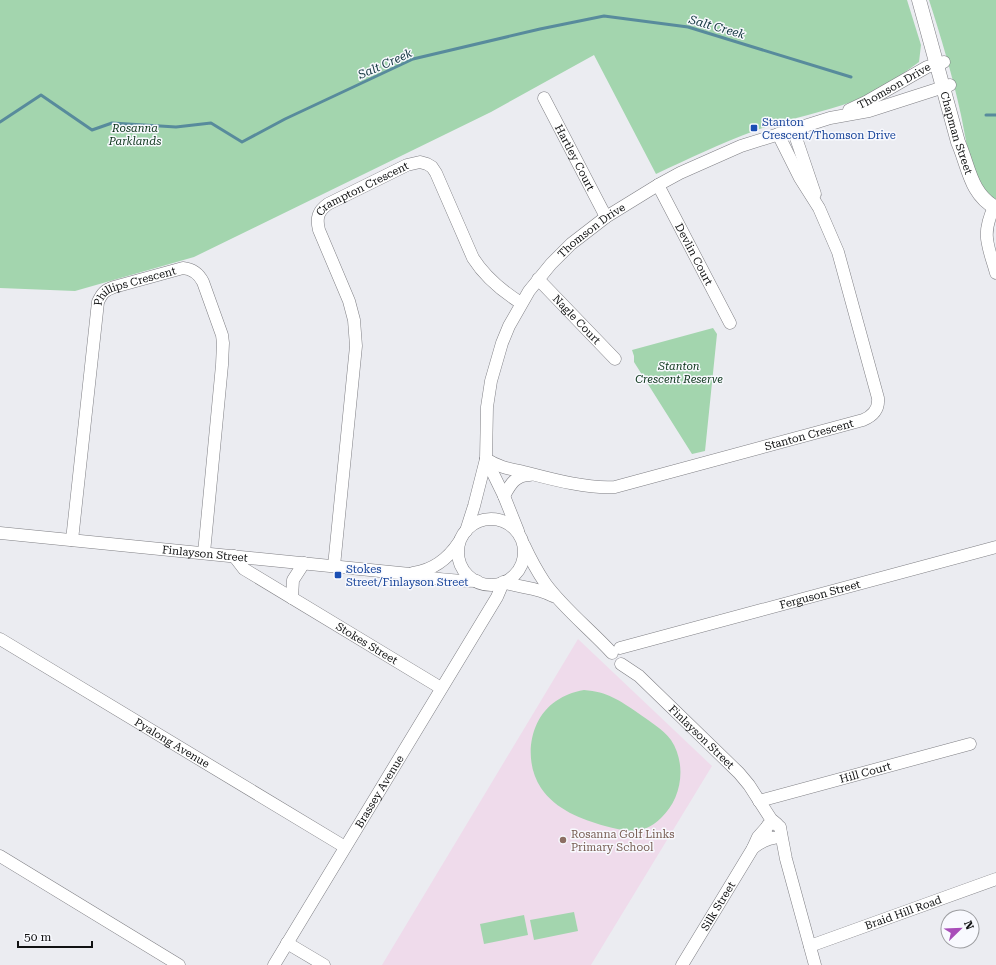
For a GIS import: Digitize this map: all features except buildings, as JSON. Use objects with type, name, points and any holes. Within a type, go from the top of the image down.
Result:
[{"type":"street","name":"Chapman Street","points":[[919,0],[947,86],[958,142],[965,158],[969,174],[976,191],[981,197],[995,207],[990,216],[986,237],[996,273]]},
{"type":"street","points":[[926,0],[940,63]]},
{"type":"street","name":"Thomson Drive","points":[[830,118],[866,102],[916,74],[940,63]]},
{"type":"street","name":"Thomson Drive","points":[[464,533],[474,506],[486,459],[487,407],[491,381],[502,343],[521,303],[538,279],[571,244],[606,217],[658,185],[680,173],[722,154],[793,129],[830,118],[869,111],[947,86]]},
{"type":"street","name":"Hartley Court","points":[[544,98],[606,217]]},
{"type":"street","name":"Stanton Crescent","points":[[486,459],[501,467],[533,475],[591,487],[615,487],[864,420],[874,413],[878,404],[878,398],[850,292],[838,252],[819,208],[793,129]]},
{"type":"street","name":"Stanton Crescent","points":[[778,134],[800,178],[819,208]]},
{"type":"street","name":"Crampton Crescent","points":[[334,566],[356,333],[349,301],[318,226],[317,222],[319,212],[328,204],[407,165],[420,162],[427,164],[432,167],[440,181],[473,258],[479,268],[498,287],[521,303]]},
{"type":"street","name":"Devlin Court","points":[[658,185],[730,323]]},
{"type":"street","name":"Chapman Street","points":[[991,256],[991,236],[996,225]]},
{"type":"street","name":"Phillips Crescent","points":[[72,540],[98,302],[101,294],[114,287],[183,268],[194,271],[200,276],[222,335],[223,343],[204,553]]},
{"type":"street","name":"Nagle Court","points":[[538,279],[615,359]]},
{"type":"street","name":"Thomson Drive","points":[[486,459],[504,496],[521,540]]},
{"type":"street","name":"Stanton Crescent","points":[[504,496],[516,478],[523,475],[533,475]]},
{"type":"street","points":[[521,540],[524,557],[521,566],[512,577],[503,582],[491,585],[479,582],[467,574],[459,559],[459,547],[464,533],[478,522],[492,519],[506,523],[514,529],[521,540],[542,578],[558,599],[600,640],[621,654]]},
{"type":"street","name":"Finlayson Street","points":[[0,533],[479,582]]},
{"type":"street","name":"Finlayson Street","points":[[410,574],[428,569],[442,561],[453,551],[464,533]]},
{"type":"street","name":"Ferguson Street","points":[[621,654],[643,642],[996,547]]},
{"type":"street","name":"Stokes Street","points":[[234,556],[244,569],[441,688]]},
{"type":"street","points":[[292,598],[293,580],[304,563]]},
{"type":"street","name":"Brassey Avenue","points":[[479,582],[488,599],[484,618]]},
{"type":"street","points":[[503,582],[540,590],[558,599]]},
{"type":"street","name":"Brassey Avenue","points":[[274,965],[500,593],[503,582]]},
{"type":"street","name":"Pyalong Avenue","points":[[0,639],[345,847]]},
{"type":"street","name":"Finlayson Street","points":[[621,654],[639,676],[734,768],[749,785],[759,801],[772,832],[786,859],[815,965]]},
{"type":"street","name":"Hill Court","points":[[759,801],[970,744]]},
{"type":"street","name":"Silk Street","points":[[682,965],[753,848],[772,832]]},
{"type":"street","points":[[0,856],[180,965]]},
{"type":"street","name":"Braid Hill Road","points":[[810,946],[996,879]]},
{"type":"street","points":[[287,942],[324,965]]},
{"type":"shaded area","name":"Rosanna Golf Links Primary School","points":[[578,639],[712,766],[591,965],[382,965]]},
{"type":"green space","name":"Rosanna Parklands","points":[[0,0],[907,0],[921,45],[919,62],[888,83],[863,97],[842,105],[754,131],[656,174],[594,55],[491,112],[194,257],[75,291],[0,288]]},
{"type":"green space","points":[[929,0],[996,0],[996,201],[981,187],[973,168],[954,86]]},
{"type":"green space","name":"Stanton Crescent Reserve","points":[[713,328],[717,334],[705,451],[692,454],[634,362],[632,350]]},
{"type":"green space","points":[[584,690],[613,697],[625,704],[664,732],[676,749],[680,770],[678,791],[668,810],[661,818],[648,827],[634,831],[620,830],[578,817],[562,808],[547,796],[535,777],[532,766],[532,741],[540,718],[556,701],[569,694]]},
{"type":"green space","points":[[574,912],[578,931],[534,940],[530,920]]},
{"type":"green space","points":[[524,915],[528,935],[484,944],[480,924]]},
{"type":"waterway","name":"Salt Creek","points":[[0,122],[41,95],[92,130],[112,123],[176,127],[211,123],[242,142],[285,119],[413,59],[540,29],[604,16],[688,27],[851,77]]},
{"type":"waterway","name":"Salt Creek","points":[[986,115],[996,115]]},
{"type":"place","name":"Stanton Crescent/Thomson Drive","points":[[754,128]]},
{"type":"place","name":"Stokes Street/Finlayson Street","points":[[338,575]]},
{"type":"place","name":"Rosanna Golf Links Primary School","points":[[563,840]]}]
